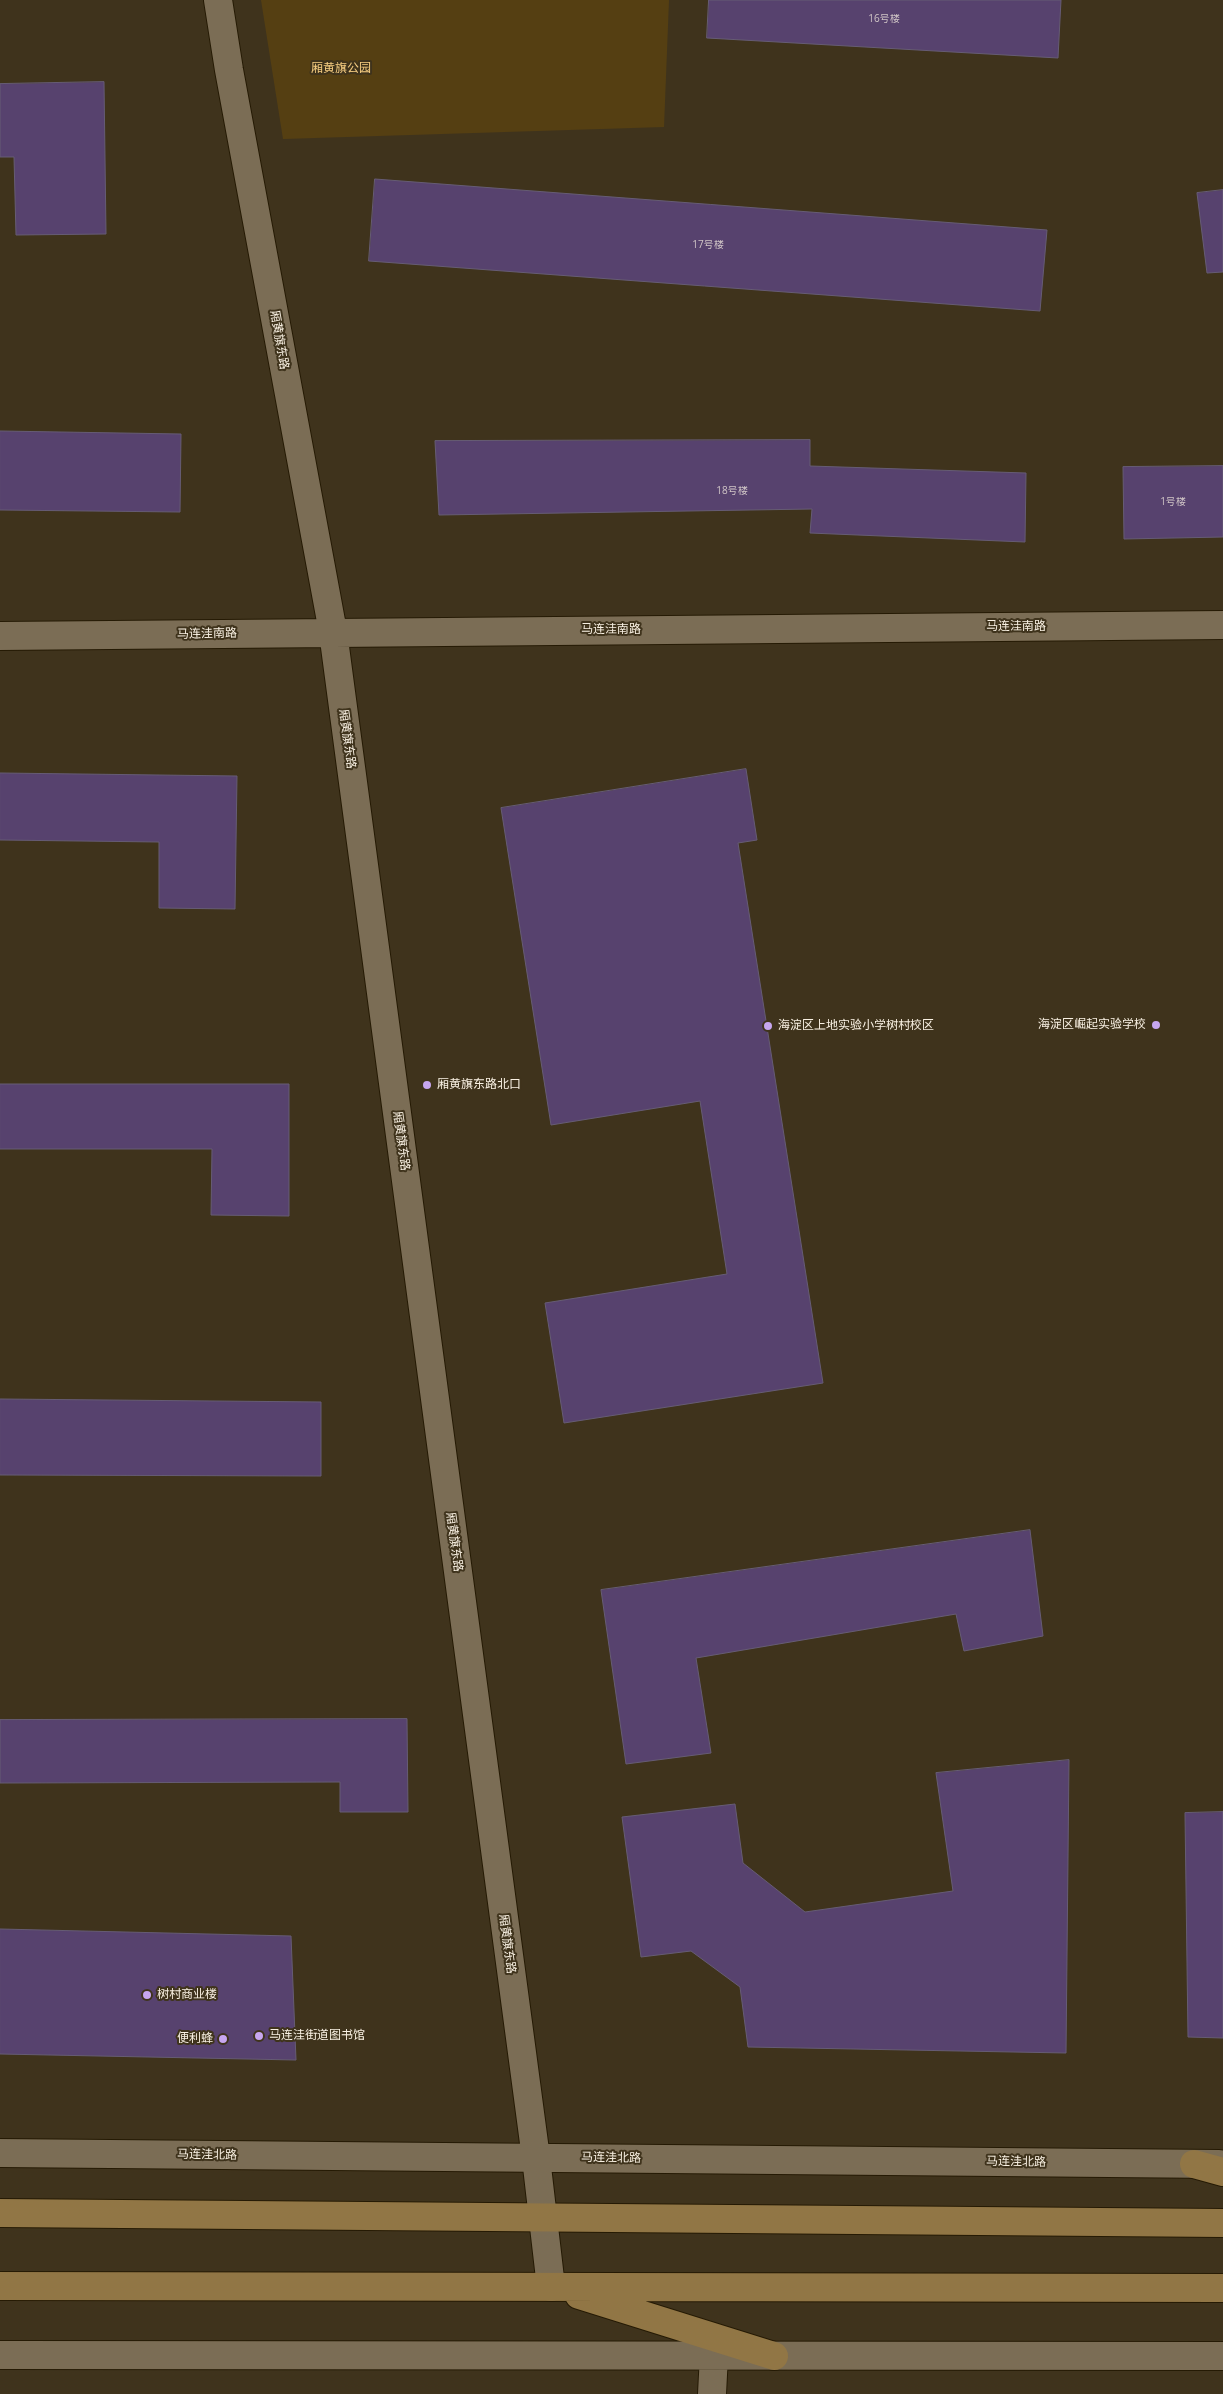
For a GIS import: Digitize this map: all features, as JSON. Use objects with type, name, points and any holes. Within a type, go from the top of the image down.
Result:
[{"type":"main road","points":[[1194,2164],[1223,2172]]},
{"type":"main road","points":[[0,2214],[1223,2223]]},
{"type":"main road","points":[[0,2286],[1223,2288]]},
{"type":"main road","points":[[551,2287],[774,2356]]},
{"type":"street","name":"厢黄旗东路","points":[[218,0],[229,70],[333,632],[536,2158],[551,2287]]},
{"type":"street","name":"马连洼南路","points":[[0,636],[1223,625]]},
{"type":"street","name":"马连洼北路","points":[[0,2153],[1223,2164]]},
{"type":"street","points":[[712,2394],[714,2355]]},
{"type":"street","points":[[0,2356],[1223,2356]]},
{"type":"green space","name":"厢黄旗公园","points":[[261,0],[669,0],[664,127],[283,139]]},
{"type":"building","points":[[709,0],[1061,0],[1058,58],[707,38]]},
{"type":"building","points":[[104,82],[106,234],[16,235],[14,157],[0,157],[0,84]]},
{"type":"building","points":[[375,179],[1047,230],[1040,311],[369,261]]},
{"type":"building","points":[[1223,190],[1223,272],[1207,273],[1197,193]]},
{"type":"building","points":[[0,431],[181,434],[180,512],[0,510]]},
{"type":"building","points":[[810,440],[810,466],[1026,473],[1025,542],[810,533],[812,509],[439,515],[435,441]]},
{"type":"building","points":[[1223,466],[1223,537],[1124,539],[1123,467]]},
{"type":"building","points":[[746,769],[757,840],[738,843],[823,1383],[564,1423],[545,1303],[727,1274],[700,1101],[551,1125],[501,808]]},
{"type":"building","points":[[0,773],[237,776],[235,909],[159,908],[159,842],[0,840]]},
{"type":"building","points":[[0,1084],[289,1084],[289,1216],[211,1215],[212,1149],[0,1149]]},
{"type":"building","points":[[0,1399],[321,1402],[321,1476],[0,1475]]},
{"type":"building","points":[[1030,1530],[1043,1636],[964,1651],[956,1614],[696,1658],[711,1753],[626,1764],[601,1590]]},
{"type":"building","points":[[407,1719],[408,1812],[340,1812],[340,1782],[0,1783],[0,1720]]},
{"type":"building","points":[[1069,1760],[1066,2053],[748,2047],[740,1987],[691,1951],[641,1957],[622,1817],[735,1804],[743,1863],[805,1912],[953,1891],[936,1773]]},
{"type":"building","points":[[1223,1812],[1223,2038],[1188,2037],[1185,1813]]},
{"type":"building","name":"树村商业楼","points":[[0,1929],[291,1936],[296,2060],[0,2054]]},
{"type":"place","name":"海淀区崛起实验学校","points":[[1156,1025]]},
{"type":"place","name":"海淀区上地实验小学树村校区","points":[[768,1026]]},
{"type":"place","name":"厢黄旗东路北口","points":[[427,1085]]},
{"type":"place","name":"树村商业楼","points":[[147,1995]]},
{"type":"place","name":"马连洼街道图书馆","points":[[259,2036]]},
{"type":"place","name":"便利蜂","points":[[223,2039]]}]
